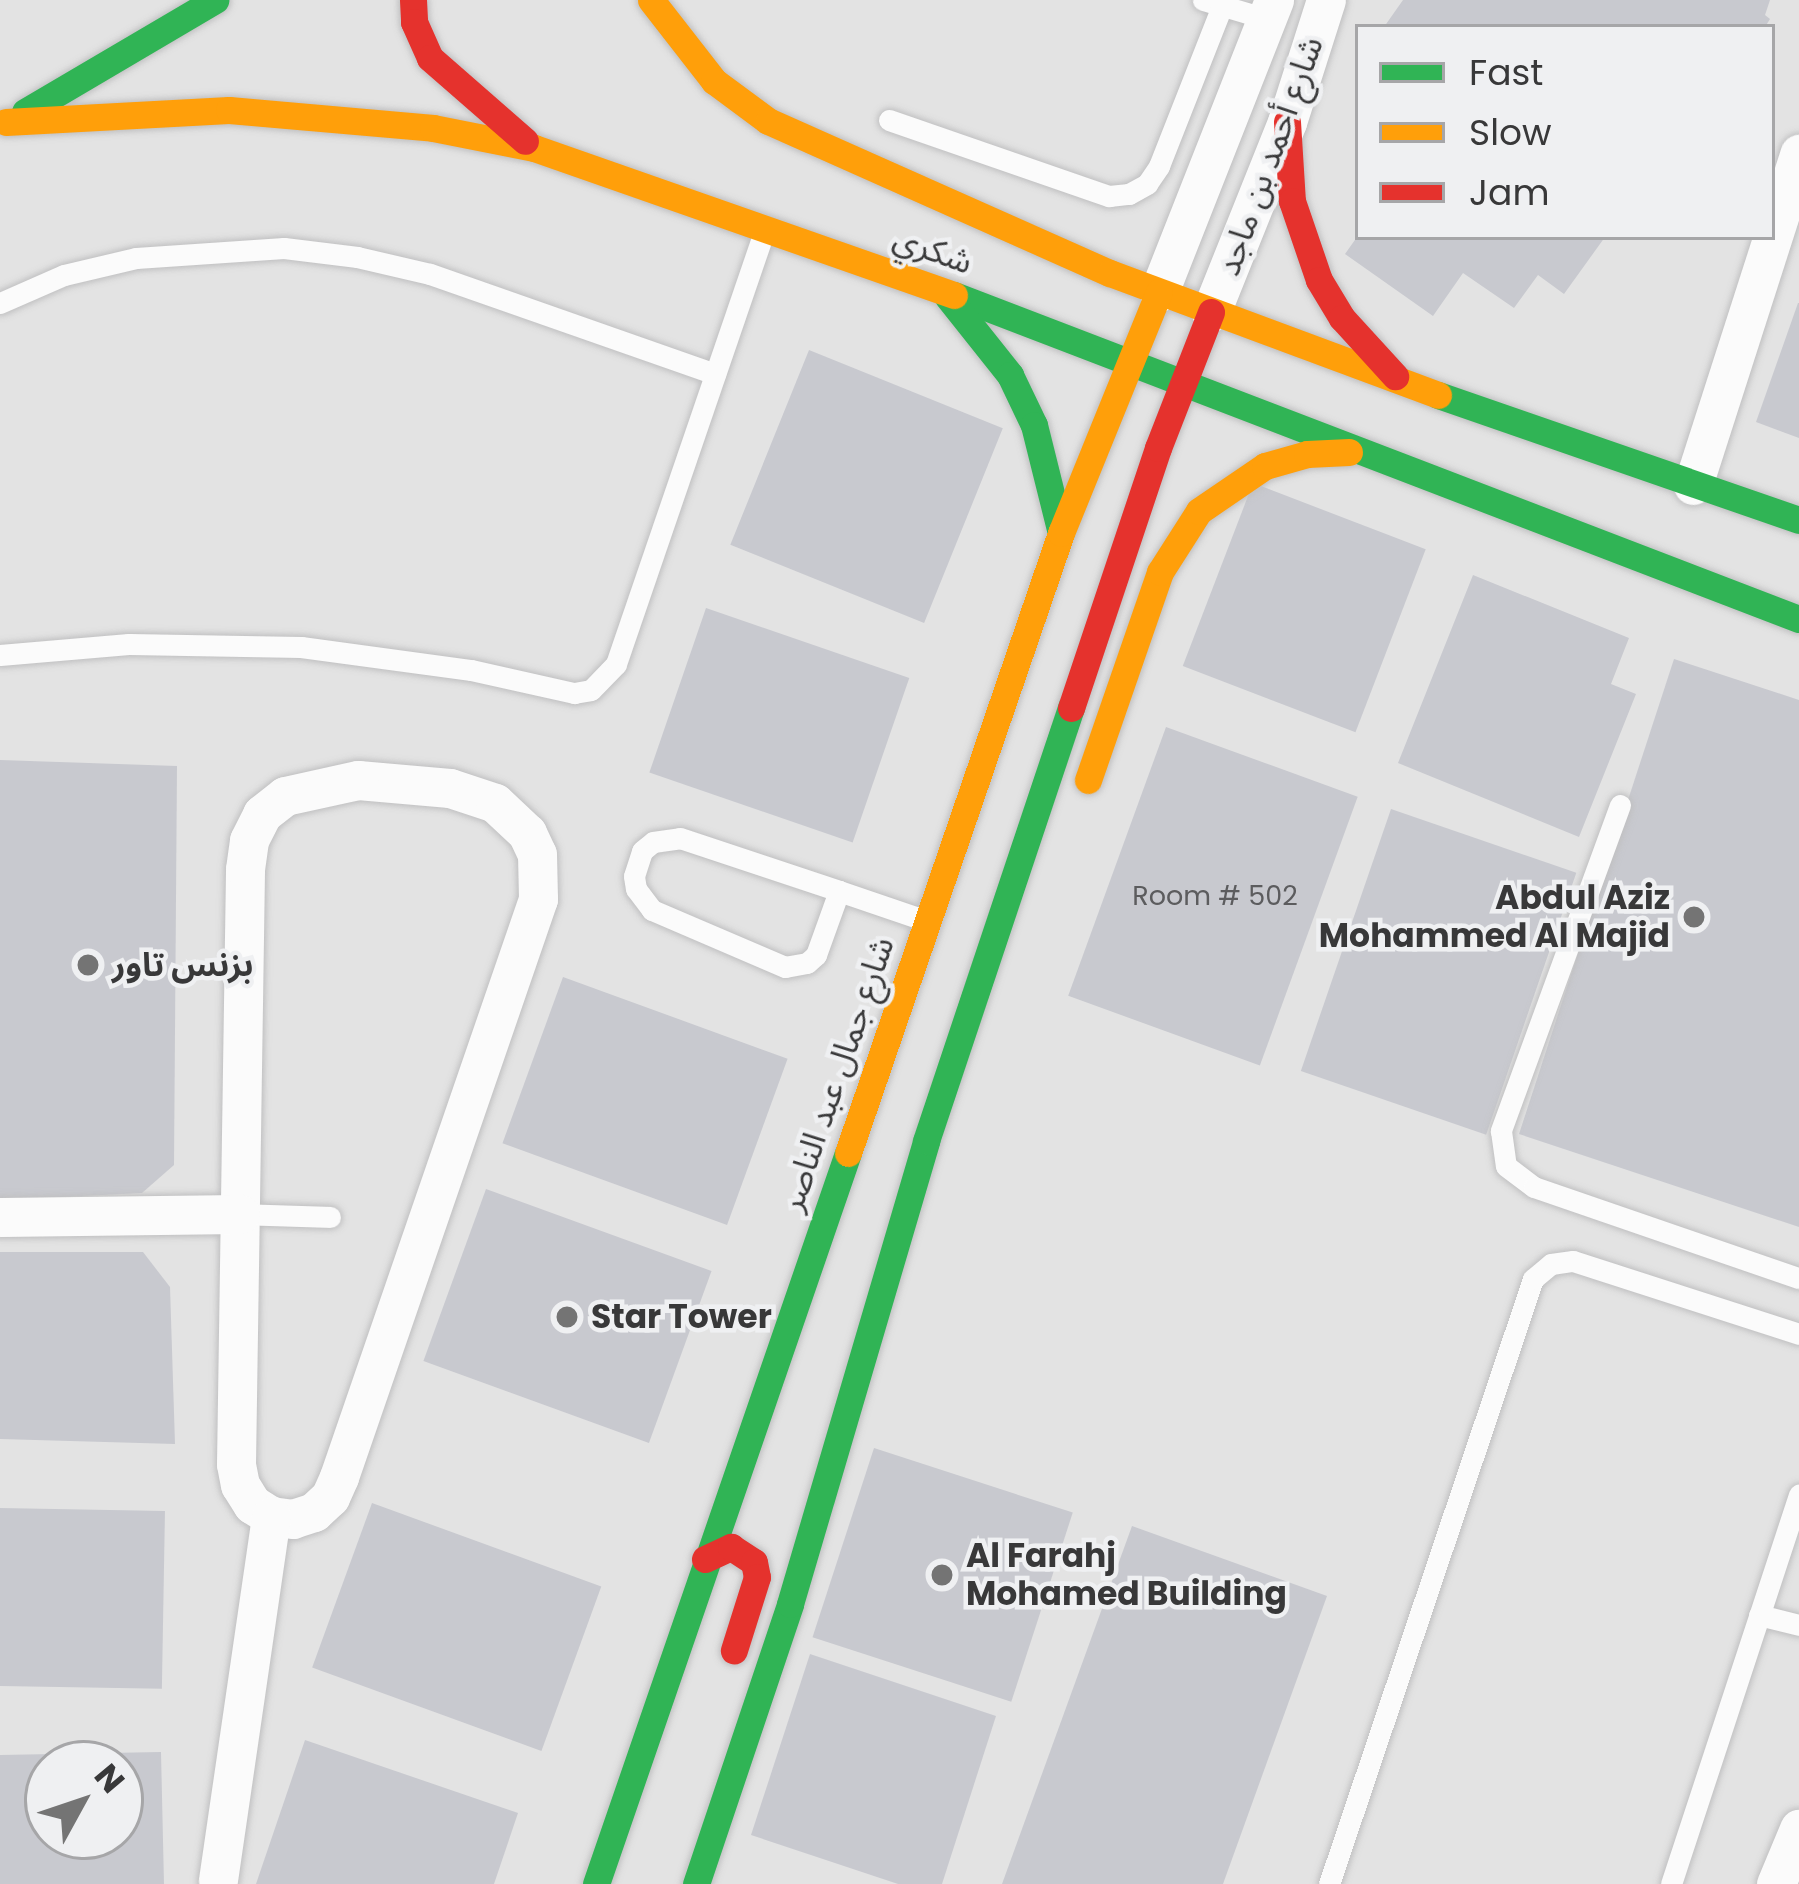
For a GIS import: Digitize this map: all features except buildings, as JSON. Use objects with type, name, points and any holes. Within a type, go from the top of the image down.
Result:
[{"type":"street","points":[[3,123],[215,0]]},
{"type":"street","points":[[413,0],[414,22],[430,58],[535,148]]},
{"type":"street","name":"شكري","points":[[652,0],[670,31],[714,80],[768,121],[1159,292],[1403,383],[1799,520]]},
{"type":"street","name":"شارع أحمد بن ماجد","points":[[1211,312],[1287,122],[1326,0]]},
{"type":"street","name":"شارع أحمد بن ماجد","points":[[1159,292],[1271,9]]},
{"type":"street","name":"شكري","points":[[3,123],[229,110],[413,125],[535,148],[941,290],[1180,386],[1799,620]]},
{"type":"street","points":[[1287,122],[1292,201],[1319,280],[1370,353],[1403,383]]},
{"type":"street","points":[[1775,229],[1799,154]]},
{"type":"street","points":[[1693,485],[1771,240]]},
{"type":"street","points":[[941,290],[979,330],[1010,375],[1040,442],[1061,533]]},
{"type":"street","name":"شارع جمال عبد الناصر","points":[[596,1884],[1061,533],[1159,292]]},
{"type":"street","points":[[696,1884],[790,1604],[926,1141],[1180,386],[1211,312]]},
{"type":"street","points":[[1075,816],[1176,540],[1226,488],[1265,466],[1307,454],[1352,452]]},
{"type":"street","points":[[358,780],[450,788],[495,803],[527,833],[536,854],[538,899],[331,1497],[314,1512],[293,1519],[271,1516],[252,1504],[240,1485],[236,1463],[240,1214],[245,869],[248,840],[262,814],[285,796],[358,780]]},
{"type":"street","points":[[926,1141],[975,1084]]},
{"type":"street","points":[[0,1217],[240,1214]]},
{"type":"street","points":[[218,1880],[271,1516]]},
{"type":"street","points":[[705,1559],[716,1550],[744,1551],[757,1577],[725,1676]]},
{"type":"street","points":[[704,1759],[721,1814]]},
{"type":"street","points":[[1776,1884],[1799,1829]]},
{"type":"lane","points":[[889,121],[1109,196],[1129,194],[1147,184],[1159,166],[1212,3],[1271,9]]},
{"type":"lane","points":[[0,655],[129,644],[301,647],[471,670],[574,693],[591,690],[616,664],[765,228]]},
{"type":"lane","points":[[0,303],[64,275],[136,258],[284,248],[357,257],[430,274],[715,374]]},
{"type":"lane","points":[[1620,805],[1501,1131],[1506,1166],[1534,1187],[1799,1278]]},
{"type":"lane","points":[[839,891],[816,955],[807,963],[785,967],[652,910],[636,889],[634,876],[643,851],[653,842],[680,838],[839,891],[928,921]]},
{"type":"lane","points":[[240,1214],[330,1217]]},
{"type":"lane","points":[[1329,1884],[1533,1280],[1551,1264],[1574,1261],[1799,1334]]},
{"type":"lane","points":[[1671,1884],[1799,1495]]},
{"type":"lane","points":[[1759,1616],[1799,1625]]},
{"type":"traffic: fast","points":[[25,112],[215,0]]},
{"type":"traffic: fast","points":[[954,295],[1799,619]]},
{"type":"traffic: fast","points":[[948,297],[1010,375],[1034,425],[1061,533]]},
{"type":"traffic: fast","points":[[1438,395],[1799,520]]},
{"type":"traffic: fast","points":[[696,1884],[790,1604],[926,1141],[1071,708]]},
{"type":"traffic: fast","points":[[596,1884],[848,1153]]},
{"type":"traffic: slow","points":[[651,0],[714,81],[768,121],[1110,273],[1438,395]]},
{"type":"traffic: slow","points":[[6,122],[229,110],[433,128],[534,148],[954,295]]},
{"type":"traffic: slow","points":[[848,1153],[1061,533],[1159,292]]},
{"type":"traffic: slow","points":[[1088,780],[1160,572],[1199,511],[1265,466],[1307,454],[1349,452]]},
{"type":"traffic: jam","points":[[413,0],[414,22],[430,58],[525,141]]},
{"type":"traffic: jam","points":[[1287,122],[1292,201],[1319,280],[1342,318],[1395,376]]},
{"type":"traffic: jam","points":[[1071,708],[1158,448],[1211,312]]},
{"type":"traffic: jam","points":[[705,1559],[731,1547],[754,1562],[757,1577],[734,1650]]},
{"type":"place","name":"Abdul Aziz Mohammed Al Majid","points":[[1694,917]]},
{"type":"place","name":"بزنس تاور","points":[[88,965]]},
{"type":"place","name":"Star Tower","points":[[567,1317]]},
{"type":"place","name":"Al Farahj Mohamed Building","points":[[942,1575]]}]
